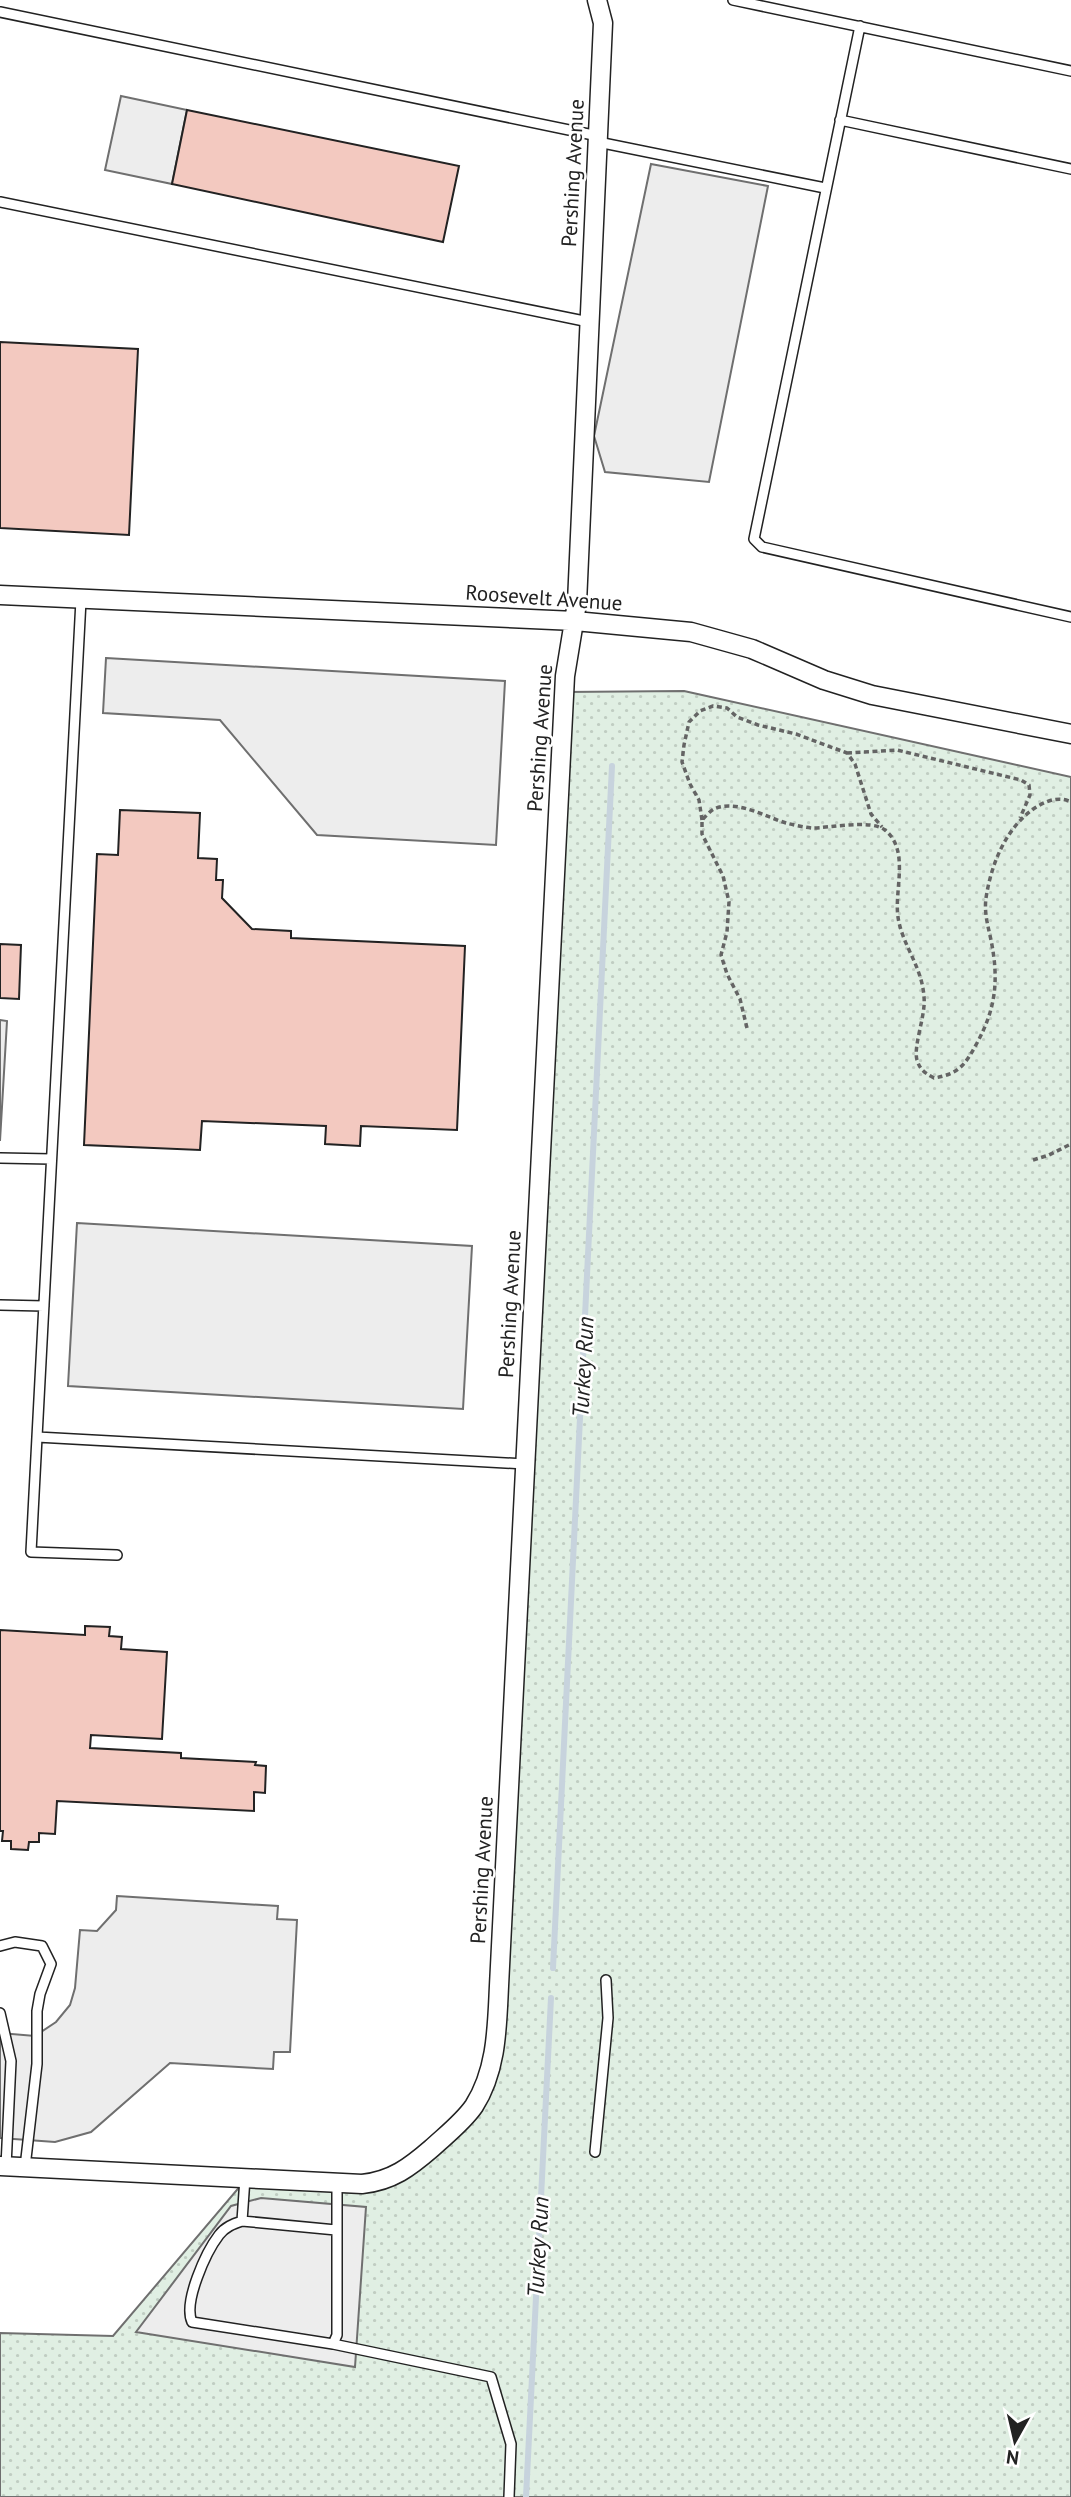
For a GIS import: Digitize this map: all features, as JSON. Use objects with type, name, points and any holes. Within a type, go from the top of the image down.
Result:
[{"type":"street","name":"Pershing Avenue","points":[[3,2166],[378,2183],[413,2165],[455,2128],[474,2106],[491,2068],[496,2046],[565,676],[575,621],[603,23],[597,0]]},
{"type":"street","name":"Roosevelt Avenue","points":[[0,595],[575,621],[691,632],[752,649],[824,680],[872,695],[1071,734]]},
{"type":"lane","points":[[733,0],[1071,71]]},
{"type":"lane","points":[[0,12],[825,188]]},
{"type":"lane","points":[[860,26],[754,539],[762,547],[1071,617]]},
{"type":"lane","points":[[840,120],[1071,169]]},
{"type":"lane","points":[[0,202],[589,323]]},
{"type":"lane","points":[[81,600],[31,1552],[117,1556]]},
{"type":"lane","points":[[0,1158],[51,1159]]},
{"type":"lane","points":[[0,1305],[44,1306]]},
{"type":"lane","points":[[37,1437],[525,1464]]},
{"type":"lane","points":[[0,1946],[15,1942],[42,1946],[51,1964],[40,1993],[37,2011],[37,2064],[25,2167]]},
{"type":"lane","points":[[595,2152],[608,2018],[606,1980]]},
{"type":"lane","points":[[0,2013],[11,2061],[3,2166]]},
{"type":"lane","points":[[242,2221],[245,2178]]},
{"type":"lane","points":[[333,2344],[337,2335],[337,2183]]},
{"type":"lane","points":[[336,2230],[242,2221],[230,2225],[219,2236],[197,2278],[188,2308],[192,2322],[333,2344],[491,2377],[511,2444],[509,2497]]},
{"type":"path","points":[[747,1028],[740,999],[721,955],[727,932],[729,902],[723,876],[702,834],[699,800],[682,762],[689,722],[700,711],[713,706],[727,708],[737,717],[758,725],[796,734],[847,753],[897,750],[1021,780],[1029,785],[1030,795],[1019,821]]},
{"type":"path","points":[[847,753],[855,764],[871,814],[895,842],[899,864],[897,915],[902,935],[920,975],[925,998],[924,1019],[916,1056],[921,1070],[934,1078],[950,1076],[965,1064],[993,1006],[995,966],[986,917],[986,898],[1003,841],[1019,821],[1044,801],[1065,799],[1071,802]]},
{"type":"path","points":[[702,820],[714,809],[736,807],[810,828],[864,825],[883,828]]},
{"type":"path","points":[[1033,1160],[1071,1144]]},
{"type":"green space","points":[[684,691],[1071,777],[1071,2497],[0,2497],[0,2333],[113,2336],[247,2178],[378,2183],[455,2128],[491,2068],[564,692]]},
{"type":"shaded area","points":[[121,96],[187,110],[172,184],[105,170]]},
{"type":"shaded area","points":[[651,164],[768,186],[709,482],[605,472],[594,436]]},
{"type":"shaded area","points":[[106,658],[505,681],[496,845],[317,835],[220,720],[103,713]]},
{"type":"shaded area","points":[[0,1020],[7,1021],[0,1141]]},
{"type":"shaded area","points":[[77,1223],[472,1246],[463,1409],[68,1386]]},
{"type":"shaded area","points":[[117,1896],[278,1906],[277,1919],[297,1920],[290,2052],[274,2052],[273,2069],[170,2063],[91,2132],[55,2142],[0,2138],[0,2033],[35,2036],[56,2022],[70,2005],[75,1988],[80,1930],[97,1931],[116,1910]]},
{"type":"shaded area","points":[[261,2198],[366,2207],[355,2367],[136,2332],[231,2206]]},
{"type":"building","points":[[187,110],[459,166],[443,242],[172,184]]},
{"type":"building","points":[[0,342],[138,349],[129,535],[0,528]]},
{"type":"building","points":[[120,810],[200,813],[198,858],[217,859],[216,880],[223,880],[222,898],[252,929],[291,931],[291,938],[465,946],[457,1130],[361,1126],[360,1146],[325,1144],[326,1126],[202,1121],[200,1150],[84,1145],[97,854],[118,855]]},
{"type":"building","points":[[0,944],[21,945],[19,999],[0,998]]},
{"type":"building","points":[[85,1626],[110,1627],[109,1636],[122,1637],[121,1649],[167,1652],[162,1739],[91,1735],[90,1748],[181,1753],[181,1758],[256,1762],[255,1765],[266,1766],[265,1793],[254,1792],[254,1811],[57,1801],[55,1834],[39,1833],[39,1842],[29,1842],[28,1850],[11,1849],[11,1841],[2,1841],[0,1630],[85,1635]]},
{"type":"waterway","name":"Turkey Run","points":[[553,1968],[612,766]]},
{"type":"waterway","name":"Turkey Run","points":[[526,2497],[551,1998]]}]
